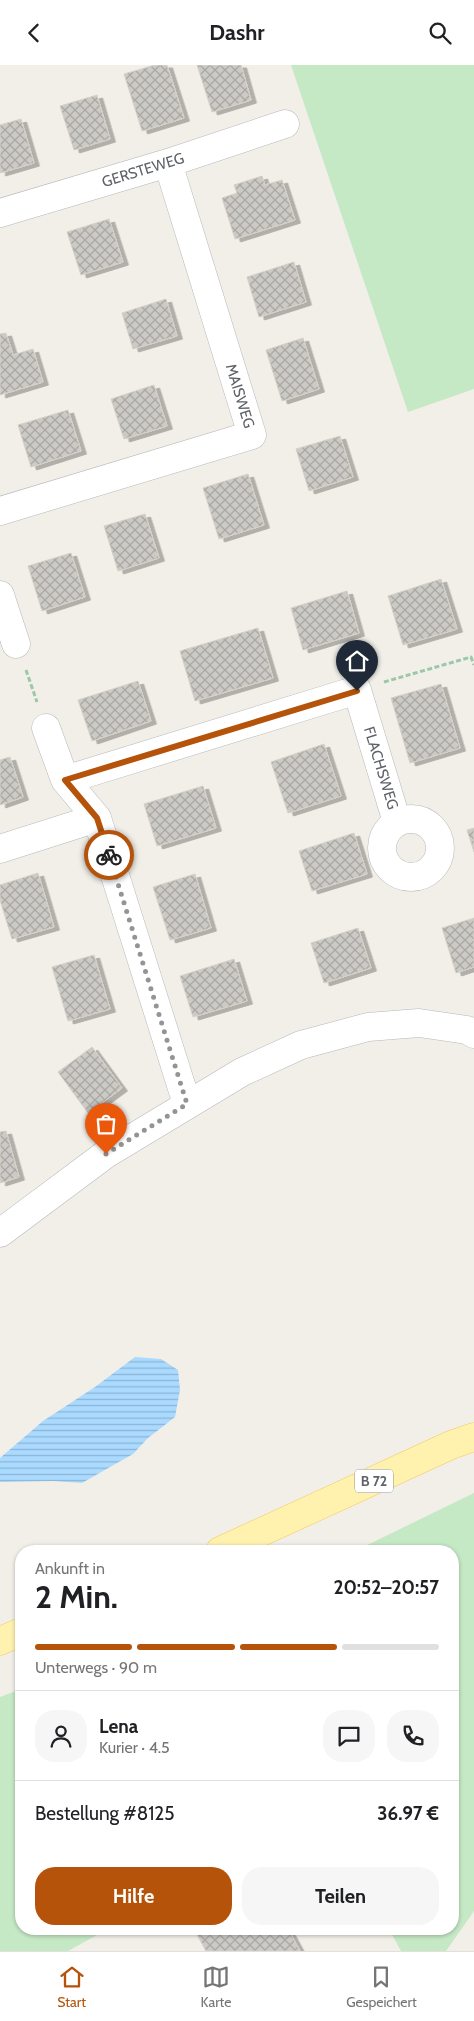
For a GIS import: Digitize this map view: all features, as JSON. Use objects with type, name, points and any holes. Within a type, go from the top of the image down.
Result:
[{"type":"main road","name":"B 72","points":[[233,1545],[463,1441],[474,1430]]},
{"type":"main road","points":[[0,1641],[15,1635]]},
{"type":"street","name":"GERSTEWEG","points":[[0,213],[168,163],[285,124]]},
{"type":"street","name":"MAISWEG","points":[[0,511],[252,435],[168,163]]},
{"type":"street","points":[[0,595],[16,644]]},
{"type":"street","points":[[65,780],[357,691]]},
{"type":"street","name":"FLACHSWEG","points":[[357,691],[398,822]]},
{"type":"street","points":[[46,728],[65,780],[97,818],[187,1104]]},
{"type":"street","points":[[0,849],[97,818]]},
{"type":"street","points":[[0,1233],[106,1154],[242,1072],[301,1045],[368,1027],[419,1023],[467,1030],[474,1034]]},
{"type":"path","points":[[16,644],[46,728]]},
{"type":"path","points":[[357,691],[471,657],[474,665]]},
{"type":"green space","points":[[291,65],[474,65],[474,389],[408,412]]},
{"type":"green space","points":[[474,1493],[474,1911],[459,1932],[459,1545],[367,1545]]},
{"type":"green space","points":[[15,1691],[15,1935],[97,1935],[68,1951],[0,1951],[0,1697]]},
{"type":"green space","points":[[392,1935],[457,1935],[446,1951],[401,1951]]},
{"type":"water","points":[[135,1357],[161,1359],[178,1370],[180,1390],[175,1417],[148,1438],[133,1454],[82,1483],[53,1481],[0,1482],[0,1458],[43,1421],[95,1387]]},
{"type":"building","points":[[155,65],[167,65],[184,118],[142,131],[124,74]]},
{"type":"building","points":[[197,65],[241,65],[251,100],[212,112]]},
{"type":"building","points":[[97,95],[110,139],[74,150],[60,106]]},
{"type":"building","points":[[21,119],[34,163],[0,173],[0,125]]},
{"type":"building","points":[[262,176],[265,185],[282,180],[295,220],[235,239],[222,198],[237,193],[234,185]]},
{"type":"building","points":[[109,219],[123,262],[81,275],[67,232]]},
{"type":"building","points":[[294,262],[306,302],[259,317],[247,277]]},
{"type":"building","points":[[166,299],[177,336],[133,349],[122,313]]},
{"type":"building","points":[[6,333],[13,355],[33,349],[43,382],[0,395],[0,334]]},
{"type":"building","points":[[303,338],[319,389],[282,401],[266,350]]},
{"type":"building","points":[[154,385],[167,426],[124,439],[111,399]]},
{"type":"building","points":[[68,410],[81,451],[31,467],[18,425]]},
{"type":"building","points":[[340,436],[353,477],[309,491],[296,449]]},
{"type":"building","points":[[248,474],[264,525],[219,539],[203,488]]},
{"type":"building","points":[[145,514],[159,558],[118,571],[104,526]]},
{"type":"building","points":[[71,553],[85,597],[42,611],[28,566]]},
{"type":"building","points":[[441,579],[457,629],[403,645],[388,596]]},
{"type":"building","points":[[347,591],[359,633],[303,650],[291,608]]},
{"type":"building","points":[[258,628],[273,678],[195,701],[180,651]]},
{"type":"building","points":[[138,681],[151,721],[92,741],[78,700]]},
{"type":"building","points":[[441,684],[460,748],[410,763],[391,698]]},
{"type":"building","points":[[324,744],[341,796],[288,813],[271,762]]},
{"type":"building","points":[[10,757],[23,797],[0,805],[0,760]]},
{"type":"building","points":[[203,786],[216,828],[157,846],[144,804]]},
{"type":"building","points":[[474,828],[474,852],[467,830]]},
{"type":"building","points":[[354,833],[367,874],[312,891],[299,851]]},
{"type":"building","points":[[38,873],[54,927],[12,939],[0,900],[0,885]]},
{"type":"building","points":[[195,874],[211,928],[170,940],[153,887]]},
{"type":"building","points":[[474,918],[474,967],[456,973],[442,928]]},
{"type":"building","points":[[358,928],[371,968],[324,983],[311,943]]},
{"type":"building","points":[[94,955],[110,1009],[68,1021],[52,967]]},
{"type":"building","points":[[234,959],[247,1001],[193,1017],[180,976]]},
{"type":"building","points":[[92,1047],[122,1088],[88,1113],[58,1072]]},
{"type":"building","points":[[6,1131],[19,1177],[0,1183],[0,1132]]},
{"type":"building","points":[[197,1935],[291,1935],[300,1951],[206,1951]]},
{"type":"way so far","points":[[106,1154],[187,1104],[109,855]]},
{"type":"route","points":[[109,855],[97,818],[65,780],[357,691]]}]
